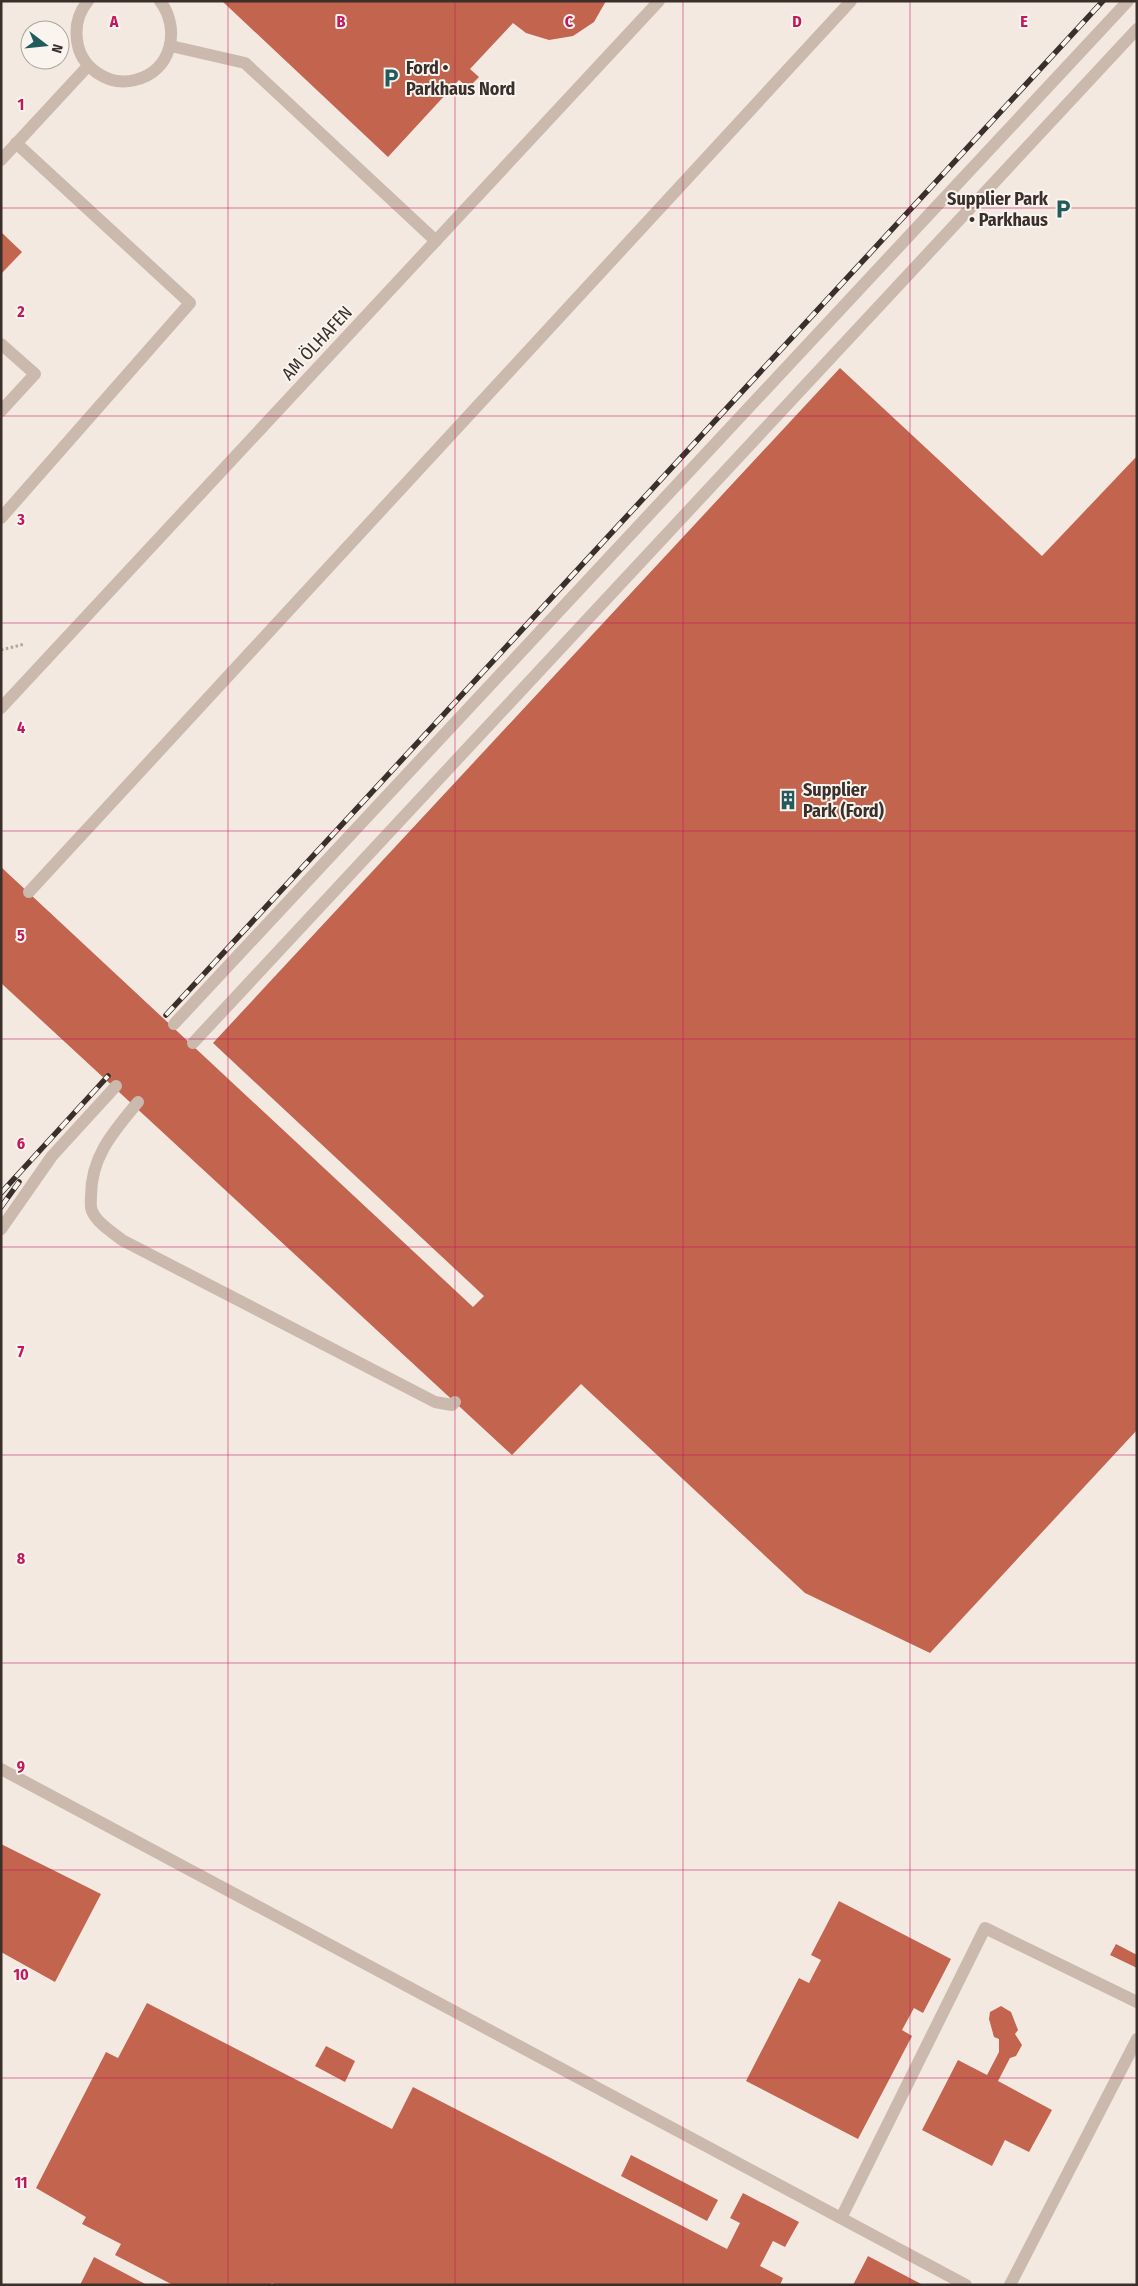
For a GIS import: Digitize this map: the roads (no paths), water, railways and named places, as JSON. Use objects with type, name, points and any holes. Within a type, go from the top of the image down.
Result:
[{"type":"lane","points":[[81,4],[76,28],[78,48],[88,66],[102,76],[119,81],[136,80],[151,73],[164,61],[171,46],[172,27],[167,10],[160,1]]},
{"type":"lane","name":"AM ÖLHAFEN","points":[[4,701],[436,241],[658,1]]},
{"type":"lane","points":[[28,892],[851,1]]},
{"type":"lane","points":[[174,1024],[1128,1]]},
{"type":"lane","points":[[194,1043],[1137,29]]},
{"type":"lane","points":[[171,46],[245,63],[436,241]]},
{"type":"lane","points":[[1,160],[88,66]]},
{"type":"lane","points":[[1,518],[190,303],[16,143]]},
{"type":"lane","points":[[1,344],[35,374],[1,411]]},
{"type":"lane","points":[[1,1229],[52,1156],[116,1086]]},
{"type":"lane","points":[[138,1102],[111,1134],[98,1156],[91,1182],[91,1210],[100,1222],[122,1240],[435,1402],[452,1405],[455,1402]]},
{"type":"lane","points":[[1,1770],[966,2285]]},
{"type":"lane","points":[[841,2218],[985,1928],[1137,2002]]},
{"type":"lane","points":[[1010,2285],[1137,2039]]},
{"type":"railway","points":[[166,1015],[1103,1]]},
{"type":"railway","points":[[1,1193],[108,1076]]},
{"type":"railway","points":[[1,1207],[19,1182]]},
{"type":"place","name":"Ford • Parkhaus Nord","points":[[391,78]]},
{"type":"place","name":"Supplier Park • Parkhaus","points":[[1063,209]]},
{"type":"place","name":"Supplier Park (Ford)","points":[[788,800]]}]
